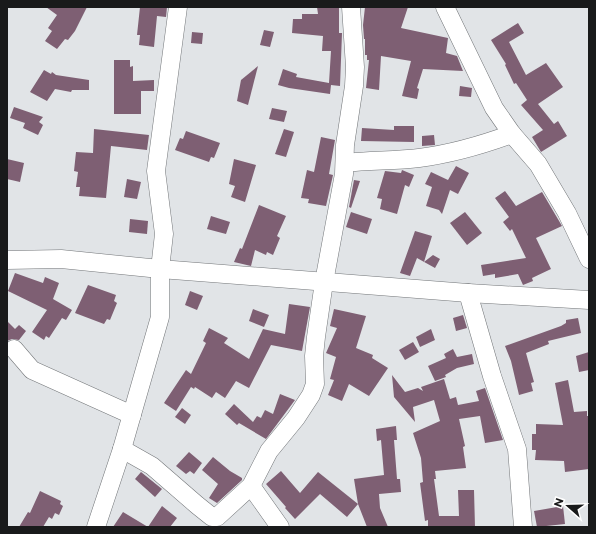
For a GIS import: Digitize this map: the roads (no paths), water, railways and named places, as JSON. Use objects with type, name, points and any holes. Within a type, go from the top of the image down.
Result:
[{"type":"street","points":[[96,527],[122,449],[160,317],[160,269],[164,234],[156,171],[178,7]]},
{"type":"street","points":[[122,449],[152,466],[212,517],[217,517],[251,486],[269,451],[296,418],[311,394],[315,384],[314,356],[324,282],[345,163],[344,145],[355,67],[352,7]]},
{"type":"street","points":[[445,7],[449,12],[487,95],[512,134],[538,164],[567,213],[589,259]]},
{"type":"street","points":[[345,163],[419,158],[480,146],[512,134]]},
{"type":"street","points":[[7,260],[61,259],[160,269],[324,282],[468,293],[589,300]]},
{"type":"street","points":[[468,293],[494,383],[517,449],[523,527]]},
{"type":"street","points":[[14,349],[32,370],[132,415]]},
{"type":"street","points":[[251,486],[280,527]]}]
